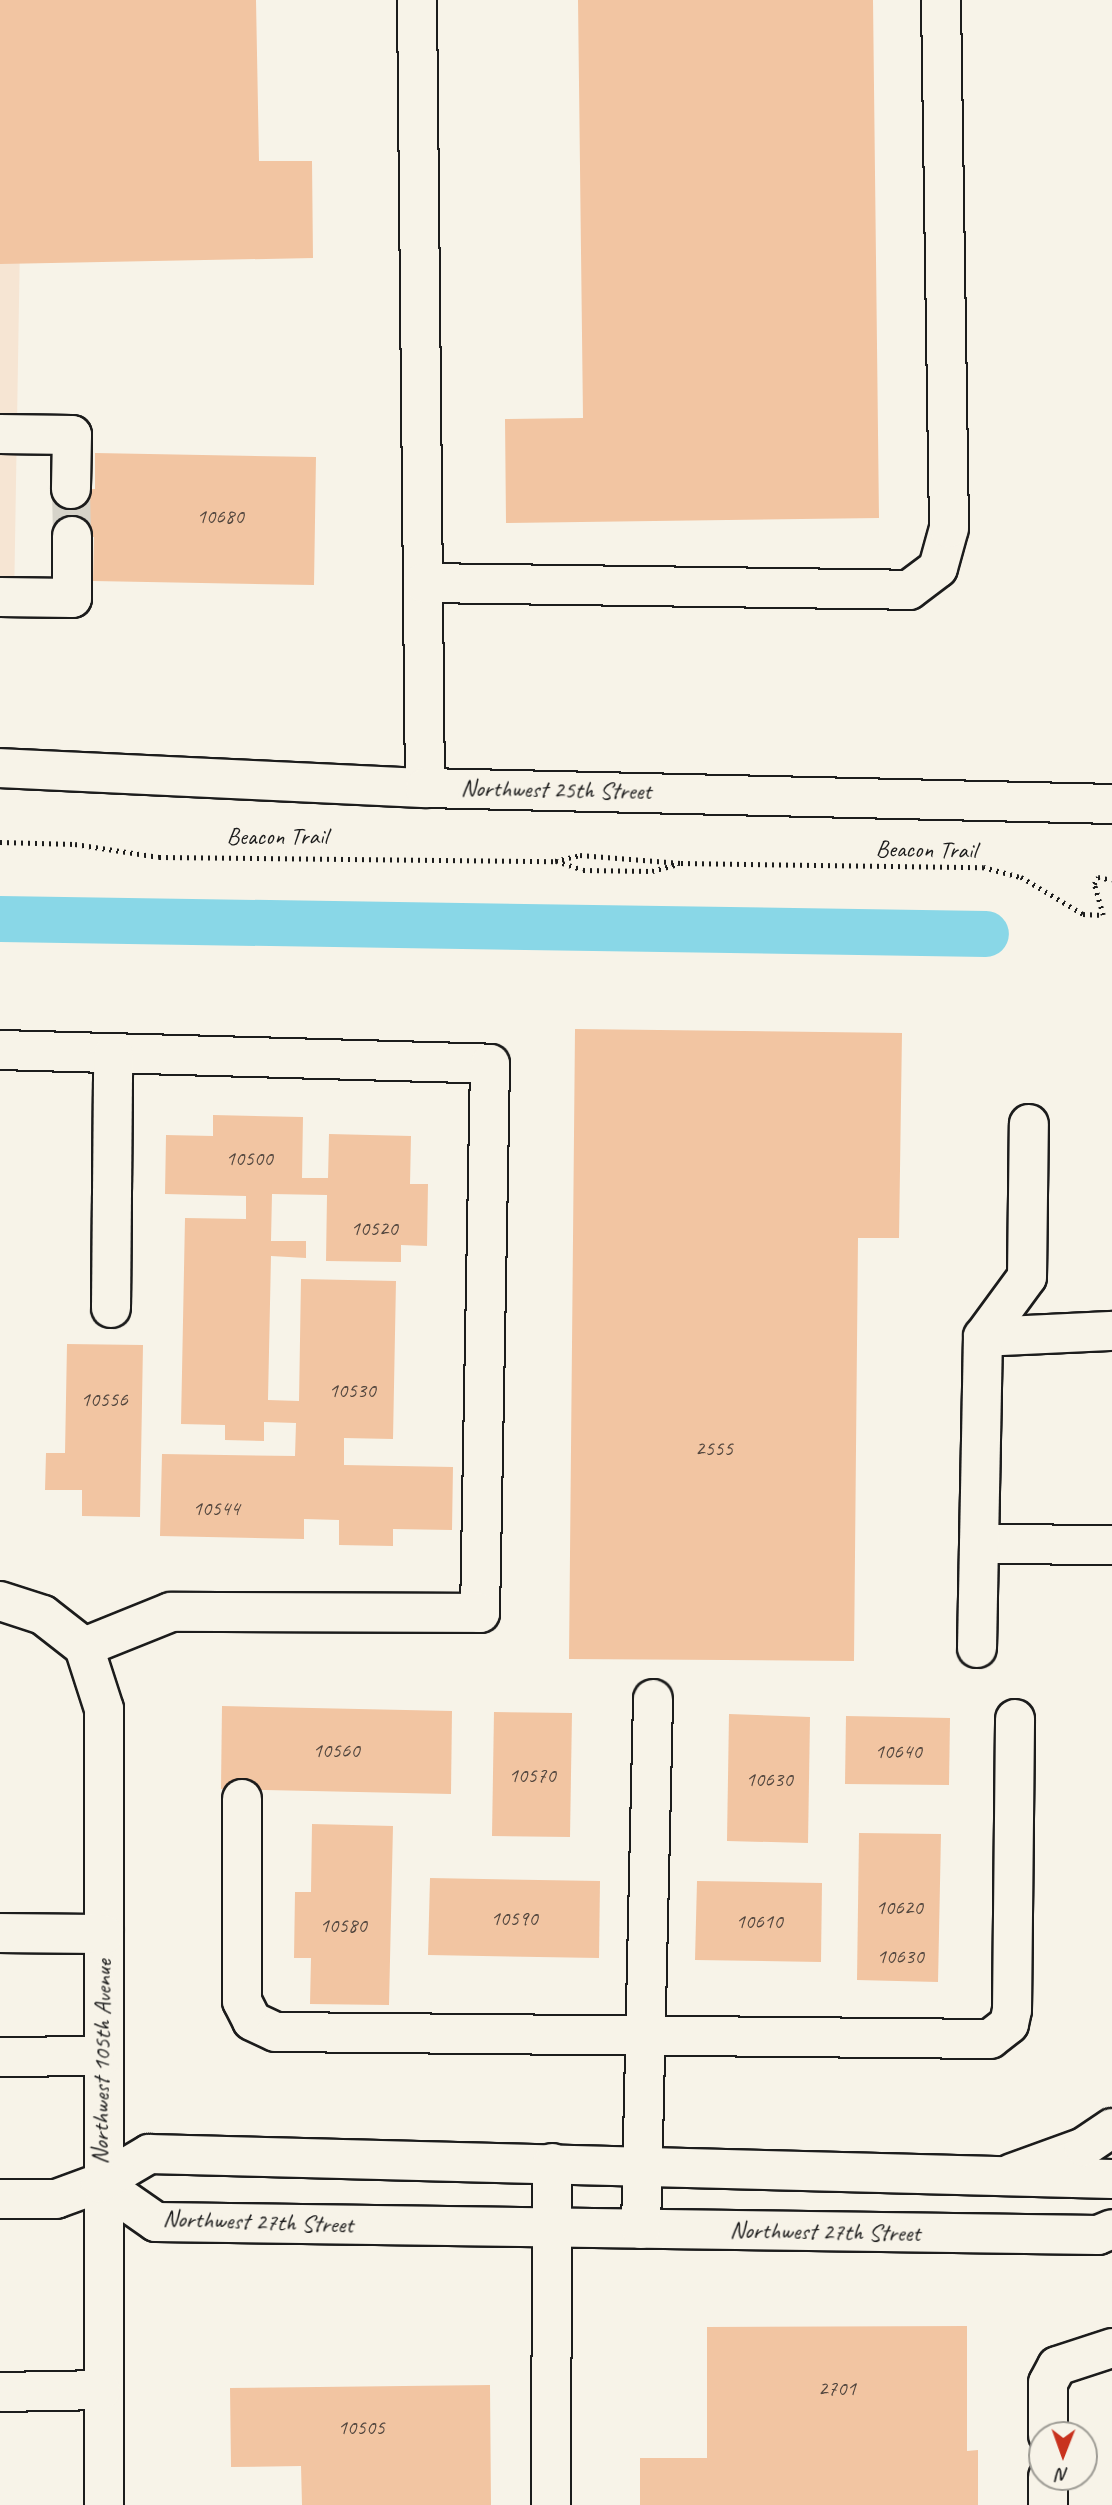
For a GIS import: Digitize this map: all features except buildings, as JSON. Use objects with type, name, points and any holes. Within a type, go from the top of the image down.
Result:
[{"type":"street","points":[[417,0],[425,788]]},
{"type":"street","points":[[423,583],[909,590],[938,568],[949,528],[941,0]]},
{"type":"street","points":[[0,434],[72,435],[71,489]]},
{"type":"street","points":[[0,597],[72,598],[72,536]]},
{"type":"street","name":"Northwest 25th Street","points":[[0,768],[425,788],[1112,804]]},
{"type":"street","points":[[0,1050],[490,1064],[480,1612],[171,1612],[75,1639],[0,1601]]},
{"type":"street","points":[[111,1308],[113,1054]]},
{"type":"street","points":[[977,1648],[983,1336],[1027,1277],[1029,1124]]},
{"type":"street","points":[[983,1336],[1112,1331]]},
{"type":"street","points":[[979,1544],[1112,1545]]},
{"type":"street","name":"Northwest 105th Avenue","points":[[75,1639],[100,1686],[106,1734],[100,2183],[104,2505]]},
{"type":"street","points":[[641,2230],[653,1699]]},
{"type":"street","points":[[242,1799],[242,2001],[264,2029],[973,2040],[1001,2034],[1012,2010],[1015,1719]]},
{"type":"street","points":[[0,1933],[104,1934]]},
{"type":"street","points":[[0,2057],[102,2056]]},
{"type":"street","points":[[1012,2173],[1084,2147],[1112,2128]]},
{"type":"street","points":[[0,2199],[56,2199],[100,2183],[149,2154],[1012,2173],[1112,2179]]},
{"type":"street","points":[[551,2505],[552,2163]]},
{"type":"street","name":"Northwest 27th Street","points":[[100,2183],[156,2222],[1098,2235],[1112,2230]]},
{"type":"street","points":[[1048,2421],[1048,2383],[1057,2366],[1112,2348]]},
{"type":"street","points":[[0,2392],[101,2390]]},
{"type":"path","name":"Beacon Trail","points":[[0,842],[75,844],[159,857],[246,853],[555,860],[580,855],[681,863],[983,867],[1021,877],[1083,914],[1103,915],[1094,884],[1097,877],[1112,880]]},
{"type":"path","name":"Beacon Trail","points":[[555,860],[583,870],[652,871],[681,863]]},
{"type":"shaded area","points":[[0,0],[24,0],[14,604],[0,604]]},
{"type":"waterway","points":[[0,919],[986,934]]},
{"type":"tunnel","points":[[71,489],[72,536]]}]
